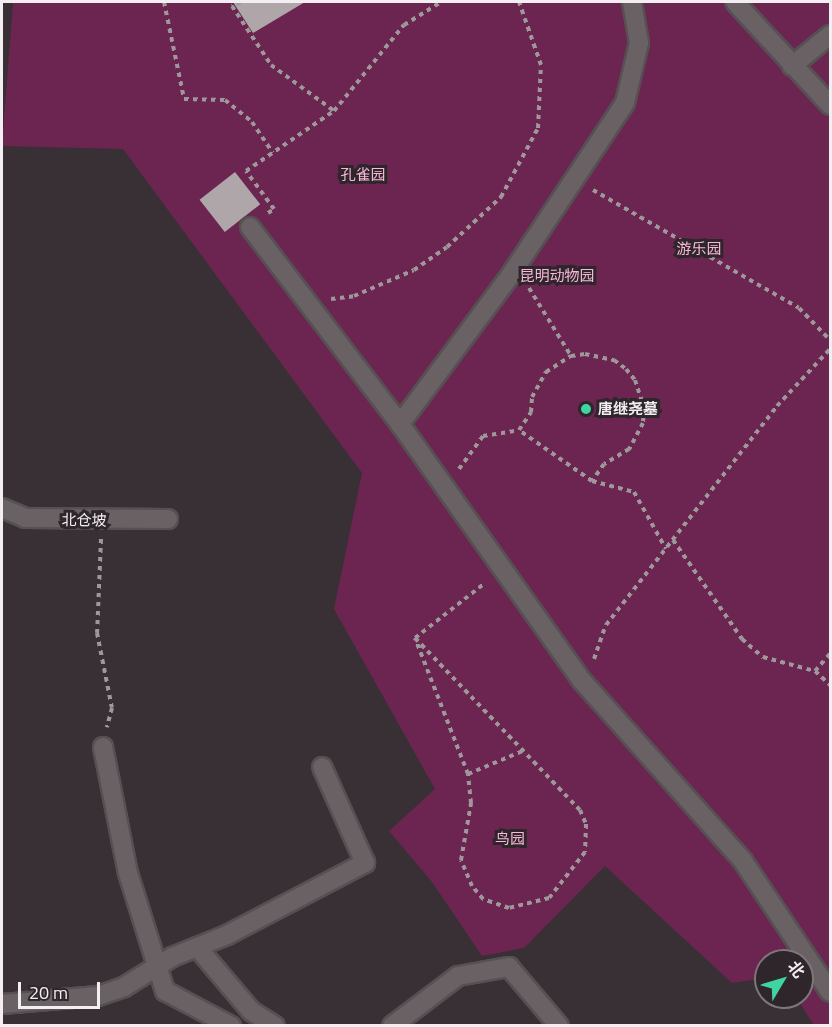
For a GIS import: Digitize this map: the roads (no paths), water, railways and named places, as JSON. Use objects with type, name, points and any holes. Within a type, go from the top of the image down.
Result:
[{"type":"street","points":[[400,424],[512,273],[577,180],[625,103],[639,43],[632,2]]},
{"type":"street","points":[[735,2],[792,66],[831,105]]},
{"type":"street","points":[[792,66],[831,34]]},
{"type":"street","points":[[250,227],[400,424],[583,682],[743,861],[831,993]]},
{"type":"street","name":"北仓坡","points":[[2,508],[25,518],[168,519]]},
{"type":"street","points":[[103,747],[128,873],[156,971],[165,991],[231,1026]]},
{"type":"street","points":[[2,1004],[98,996],[156,971],[172,957],[197,948],[365,863],[322,766]]},
{"type":"street","points":[[197,948],[244,1004],[274,1026]]},
{"type":"street","points":[[392,1026],[458,976],[509,967],[559,1026]]},
{"type":"place","name":"唐继尧墓","points":[[586,409]]},
{"type":"park label","name":"孔雀园","points":[[363,175]]},
{"type":"park label","name":"游乐园","points":[[699,249]]},
{"type":"park label","name":"昆明动物园","points":[[557,276]]},
{"type":"park label","name":"鸟园","points":[[510,839]]}]
